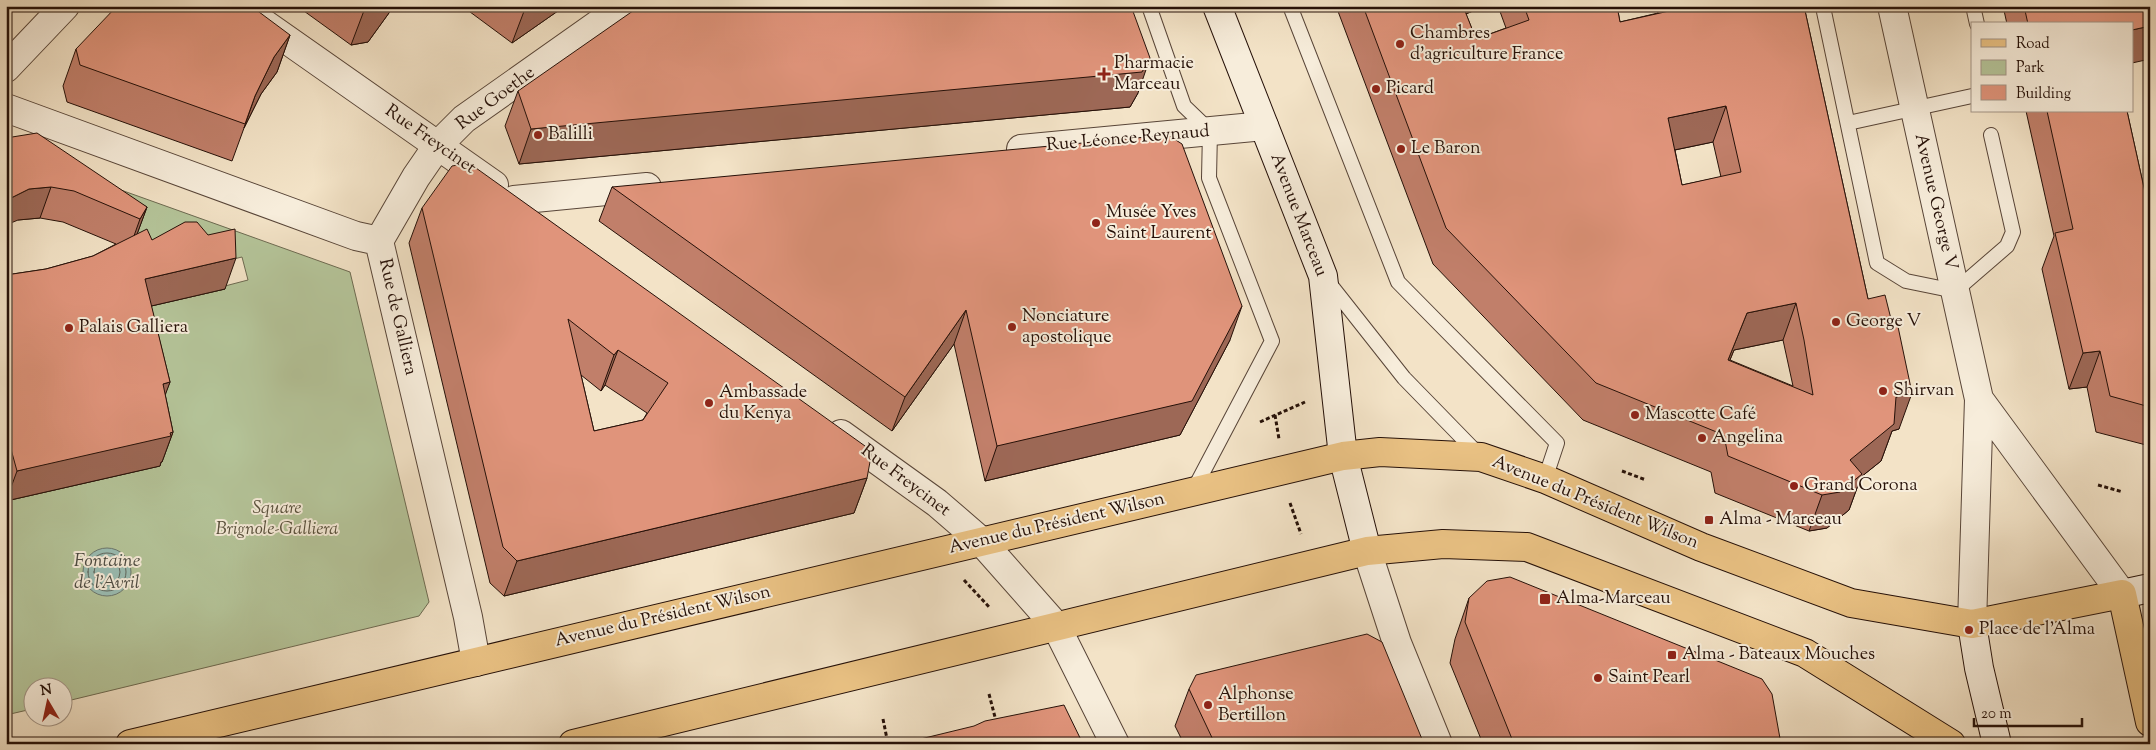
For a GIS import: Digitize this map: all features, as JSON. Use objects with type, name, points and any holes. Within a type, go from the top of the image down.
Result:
[{"type":"main road","name":"Avenue du Président Wilson","points":[[130,744],[1342,456],[1380,452],[1481,457],[1545,480],[1701,547],[1851,603],[1972,624]]},
{"type":"main road","points":[[573,744],[1367,551],[1443,544],[1527,547],[1805,654],[1951,744]]},
{"type":"main road","points":[[1972,624],[2122,594],[2150,722]]},
{"type":"street","points":[[6,68],[65,6]]},
{"type":"street","name":"Rue Freycinet","points":[[239,6],[546,222]]},
{"type":"street","name":"Rue Goethe","points":[[379,241],[416,177],[438,146],[464,119],[624,6]]},
{"type":"street","name":"Avenue Marceau","points":[[1217,6],[1323,276],[1342,456],[1367,551],[1397,643],[1438,744]]},
{"type":"street","name":"Avenue George V","points":[[1892,6],[1979,398],[1972,624]]},
{"type":"street","name":"Rue de Galliera","points":[[6,108],[356,236],[379,241],[468,617],[476,662]]},
{"type":"street","name":"Rue Léonce Reynaud","points":[[994,152],[1264,126]]},
{"type":"street","points":[[514,200],[669,184]]},
{"type":"street","name":"Avenue George V","points":[[1979,398],[2122,594]]},
{"type":"street","name":"Rue Freycinet","points":[[818,417],[938,503],[981,541],[1056,626],[1115,744]]},
{"type":"street","points":[[2122,594],[2150,588]]},
{"type":"street","points":[[1972,624],[1979,668],[1997,744]]},
{"type":"lane","points":[[1148,6],[1184,106],[1210,131],[1209,178],[1272,341],[1193,492]]},
{"type":"lane","points":[[1290,6],[1398,282],[1557,444],[1545,480]]},
{"type":"lane","points":[[1973,6],[1977,22]]},
{"type":"lane","points":[[1823,7],[1877,263],[1906,281],[1955,291],[2007,246],[2013,232],[1991,135]]},
{"type":"lane","points":[[1848,123],[1971,96]]},
{"type":"lane","points":[[1323,276],[1404,378],[1481,457]]},
{"type":"path","points":[[1258,423],[1308,401]]},
{"type":"path","points":[[1276,414],[1280,446]]},
{"type":"path","points":[[1622,471],[1646,480]]},
{"type":"path","points":[[2098,485],[2123,492]]},
{"type":"path","points":[[1289,501],[1302,535]]},
{"type":"path","points":[[963,579],[992,611]]},
{"type":"path","points":[[989,694],[997,727]]},
{"type":"path","points":[[883,719],[888,744]]},
{"type":"green space","name":"Square Brignole-Galliera","points":[[65,170],[350,272],[429,602],[419,616],[72,700],[72,678],[22,678],[22,711],[6,715],[6,501],[159,466],[159,463],[162,462],[147,307],[225,289],[225,286],[248,280],[242,257],[221,262],[136,264]]},
{"type":"water","name":"Fontaine de l'Avril","points":[[102,548],[112,548],[124,555],[131,567],[131,577],[124,589],[112,596],[102,596],[94,592],[87,585],[83,577],[83,567],[87,559],[94,552]]},
{"type":"building","points":[[117,6],[251,6],[290,35],[274,57],[255,96],[245,124],[80,65],[76,49]]},
{"type":"building","points":[[640,6],[1131,6],[1150,58],[1142,72],[531,129],[518,91]]},
{"type":"building","points":[[1363,6],[1463,6],[1476,39],[1529,20],[1524,6],[1617,6],[1620,22],[1678,9],[1678,6],[1804,6],[1868,299],[1885,295],[1892,323],[1897,322],[1912,393],[1896,397],[1894,424],[1850,460],[1862,474],[1840,492],[1822,495],[1728,456],[1724,435],[1596,383],[1446,228]],"holes":[[[1726,106],[1741,172],[1682,185],[1668,118]],[[1796,303],[1804,340],[1813,395],[1728,360],[1747,313]]]},
{"type":"building","points":[[2024,6],[2150,6],[2150,26],[2134,30],[2134,22],[2028,22]]},
{"type":"building","points":[[2047,112],[2127,112],[2146,197],[2150,196],[2150,407],[2110,396],[2100,351],[2083,353],[2055,233],[2073,229]]},
{"type":"building","points":[[37,133],[147,207],[140,219],[74,191],[51,187],[29,189],[6,201],[6,138]]},
{"type":"building","points":[[1168,135],[1182,144],[1242,306],[1192,401],[997,446],[966,310],[905,397],[612,187]]},
{"type":"building","points":[[469,163],[872,451],[867,478],[517,561],[503,547],[422,208],[452,166]],"holes":[[[568,319],[614,355],[618,350],[668,383],[643,420],[594,431]]]},
{"type":"building","name":"Palais Galliera","points":[[185,222],[197,222],[208,235],[235,229],[236,258],[145,279],[170,382],[163,384],[173,432],[170,433],[171,436],[17,471],[6,431],[6,275],[46,269],[93,256],[147,229],[152,240]]},
{"type":"building","points":[[1510,577],[1762,679],[1772,694],[1781,744],[1514,744],[1465,622],[1469,598],[1487,581]]},
{"type":"building","points":[[1367,634],[1382,642],[1424,744],[1215,744],[1189,689],[1196,675]]},
{"type":"building","points":[[1064,705],[1083,744],[900,744],[974,726],[985,721]]},
{"type":"place","name":"Chambres d'agriculture France","points":[[1400,44]]},
{"type":"place","name":"Pharmacie Marceau","points":[[1104,74]]},
{"type":"place","name":"Picard","points":[[1376,89]]},
{"type":"place","name":"Balilli","points":[[538,135]]},
{"type":"place","name":"Le Baron","points":[[1401,149]]},
{"type":"place","name":"Musée Yves Saint Laurent","points":[[1096,223]]},
{"type":"place","name":"George V","points":[[1836,322]]},
{"type":"place","name":"Nonciature apostolique","points":[[1012,327]]},
{"type":"place","name":"Palais Galliera","points":[[69,328]]},
{"type":"place","name":"Shirvan","points":[[1883,391]]},
{"type":"place","name":"Ambassade du Kenya","points":[[709,403]]},
{"type":"place","name":"Mascotte Café","points":[[1635,415]]},
{"type":"place","name":"Angelina","points":[[1702,438]]},
{"type":"place","name":"Grand Corona","points":[[1794,486]]},
{"type":"place","name":"Alma - Marceau","points":[[1709,520]]},
{"type":"place","name":"Alma-Marceau","points":[[1545,599]]},
{"type":"place","name":"Place de l'Alma","points":[[1969,630]]},
{"type":"place","name":"Alma - Bateaux Mouches","points":[[1672,655]]},
{"type":"place","name":"Saint Pearl","points":[[1598,678]]},
{"type":"place","name":"Alphonse Bertillon","points":[[1208,705]]}]
